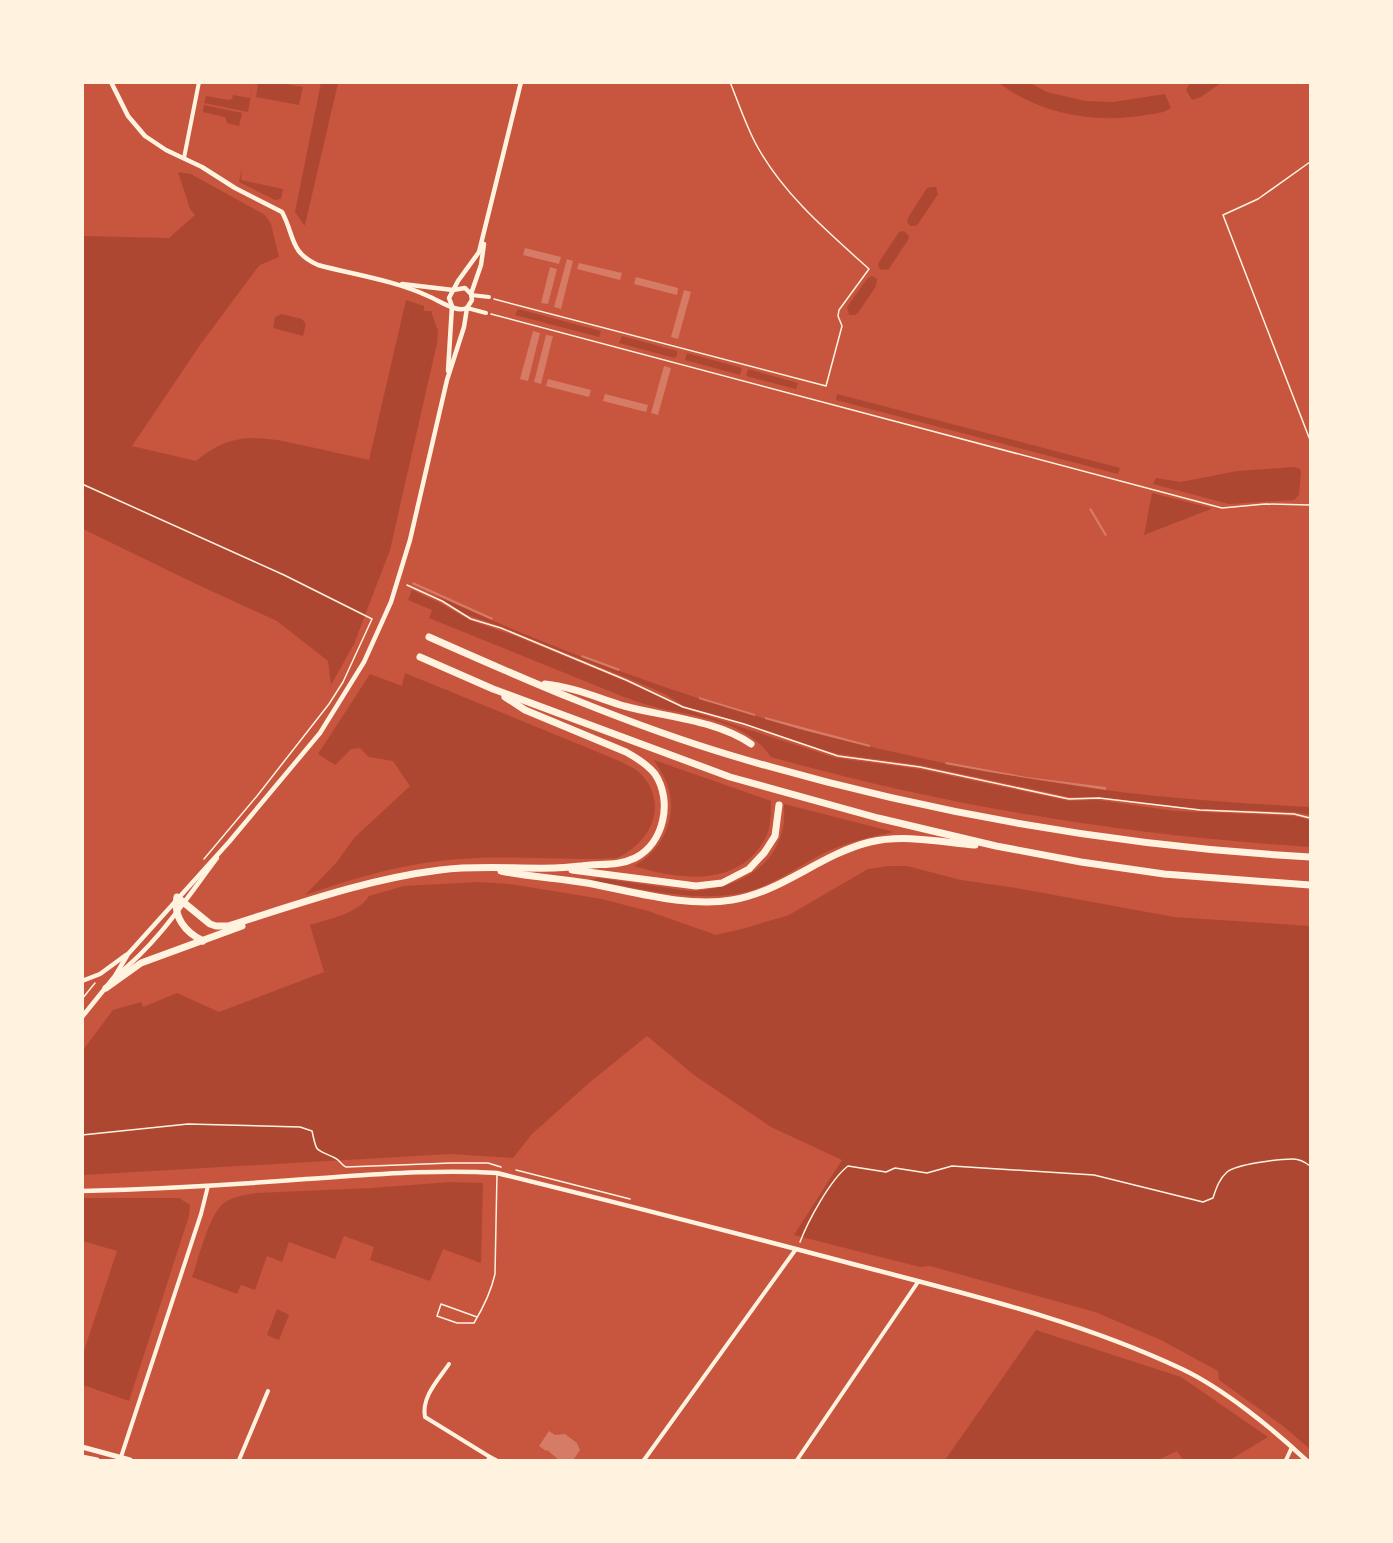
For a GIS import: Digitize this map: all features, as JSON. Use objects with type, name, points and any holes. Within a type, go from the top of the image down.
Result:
[{"type":"highway","points":[[429,638],[621,718],[731,756],[876,795],[1027,826],[1122,840],[1311,856]]},
{"type":"highway","points":[[420,657],[493,689],[730,777],[878,818],[996,846],[1081,862],[1164,874],[1311,885]]},
{"type":"highway","points":[[536,684],[563,686],[624,706],[723,730],[752,744]]},
{"type":"highway","points":[[202,941],[188,933],[177,912],[177,897],[202,919],[216,927],[228,926],[359,885],[396,876],[443,869],[555,868],[618,863],[641,854],[653,842],[661,826],[664,810],[662,791],[654,774],[646,765],[626,752],[525,710],[493,689]]},
{"type":"highway","points":[[555,868],[696,886],[722,883],[749,869],[764,853],[775,836],[779,806]]},
{"type":"highway","points":[[480,868],[673,898],[717,902],[765,891],[841,852],[870,842],[908,838],[996,846]]},
{"type":"highway","points":[[106,988],[141,963],[316,898]]},
{"type":"main road","points":[[82,1447],[130,1461]]},
{"type":"main road","points":[[82,1457],[97,1461]]},
{"type":"street","points":[[111,82],[136,127],[158,145],[282,212],[294,244],[309,261],[395,283],[465,288],[471,294],[492,298]]},
{"type":"street","points":[[184,158],[199,82]]},
{"type":"street","points":[[115,976],[138,959],[177,912],[229,842],[320,733],[351,684],[378,631],[399,580],[410,540],[447,380],[481,265],[486,229],[521,82]]},
{"type":"street","points":[[447,380],[452,306],[449,298],[458,280],[476,257],[486,229]]},
{"type":"street","points":[[395,283],[459,310],[467,308],[488,314]]},
{"type":"street","points":[[82,1017],[115,976],[128,954],[229,842]]},
{"type":"street","points":[[82,981],[100,974],[128,954]]},
{"type":"street","points":[[82,1191],[208,1186],[452,1171],[497,1173],[796,1249],[1035,1313],[1089,1330],[1184,1370],[1230,1399],[1293,1447],[1306,1461]]},
{"type":"street","points":[[120,1459],[201,1214],[208,1186]]},
{"type":"street","points":[[644,1461],[796,1249]]},
{"type":"street","points":[[797,1461],[918,1282]]},
{"type":"street","points":[[449,1364],[425,1400],[423,1409],[425,1417],[474,1445],[489,1459],[496,1461]]},
{"type":"street","points":[[239,1461],[268,1391]]},
{"type":"street","points":[[1286,1461],[1293,1447]]},
{"type":"lane","points":[[492,298],[826,386],[842,326],[838,316],[839,310],[868,269],[802,206],[770,168],[748,129],[730,82]]},
{"type":"lane","points":[[1311,162],[1258,199],[1223,215],[1311,440]]},
{"type":"lane","points":[[488,314],[1222,508],[1265,504],[1311,505]]},
{"type":"lane","points":[[477,1317],[441,1304],[437,1316],[457,1323],[474,1323],[493,1286],[497,1173]]},
{"type":"path","points":[[82,484],[284,575],[372,620],[343,682],[329,704],[264,788],[204,859]]},
{"type":"path","points":[[407,585],[442,601],[464,616],[501,628],[626,680],[683,707],[744,724],[838,756],[920,767],[1069,799],[1099,798],[1176,808],[1294,814],[1311,818]]},
{"type":"path","points":[[82,999],[98,980]]},
{"type":"path","points":[[82,1135],[188,1124],[300,1127],[312,1131],[315,1147],[319,1152],[339,1161]]},
{"type":"path","points":[[802,1236],[809,1220],[834,1182],[848,1166],[886,1173],[895,1168],[927,1173],[952,1166],[1094,1175],[1203,1202],[1213,1198],[1217,1185],[1226,1173],[1240,1166],[1294,1159],[1304,1161],[1311,1166]]},
{"type":"shaded area","points":[[1190,82],[1221,83],[1201,97],[1192,100],[1186,90]]},
{"type":"shaded area","points":[[253,83],[248,112],[204,103],[206,96],[228,100],[232,99],[233,95],[250,98]]},
{"type":"shaded area","points":[[258,83],[280,83],[303,87],[299,105],[256,97]]},
{"type":"shaded area","points":[[321,83],[338,83],[304,225],[295,212]]},
{"type":"shaded area","points":[[999,83],[1030,83],[1047,92],[1085,101],[1113,102],[1165,94],[1171,108],[1159,113],[1126,117],[1088,117],[1050,109],[1015,94]]},
{"type":"shaded area","points":[[204,105],[242,113],[239,126],[227,123],[225,117],[203,112]]},
{"type":"shaded area","points":[[242,167],[241,180],[283,189],[281,199],[275,200],[239,182]]},
{"type":"shaded area","points":[[178,172],[191,174],[265,215],[271,224],[279,257],[260,265],[255,271],[200,345],[132,446],[196,461],[222,444],[248,438],[261,438],[369,460],[406,300],[424,306],[424,311],[431,311],[438,331],[390,550],[354,644],[331,685],[328,661],[277,621],[83,529],[83,236],[169,238],[195,215],[190,209]]},
{"type":"shaded area","points":[[936,187],[938,194],[918,224],[910,226],[907,222],[909,216],[927,188]]},
{"type":"shaded area","points":[[904,231],[909,236],[908,240],[889,269],[881,270],[878,266],[879,262],[899,232]]},
{"type":"shaded area","points":[[872,276],[877,279],[876,286],[858,313],[849,315],[847,307],[867,279]]},
{"type":"shaded area","points":[[518,309],[601,331],[599,337],[515,315]]},
{"type":"shaded area","points":[[281,314],[302,319],[306,324],[303,336],[273,328],[275,317]]},
{"type":"shaded area","points":[[622,336],[677,351],[677,356],[674,358],[619,343]]},
{"type":"shaded area","points":[[687,353],[742,368],[740,375],[685,360]]},
{"type":"shaded area","points":[[748,369],[798,383],[796,389],[746,376]]},
{"type":"shaded area","points":[[837,394],[1120,468],[1118,474],[836,400]]},
{"type":"shaded area","points":[[1295,467],[1301,472],[1299,495],[1294,500],[1229,504],[1153,484],[1156,478],[1181,482],[1237,471]]},
{"type":"shaded area","points":[[1152,493],[1211,508],[1211,509],[1144,535]]},
{"type":"shaded area","points":[[412,590],[469,620],[518,637],[663,697],[682,708],[836,758],[918,769],[1069,801],[1097,800],[1175,811],[1293,816],[1310,820],[1310,847],[1174,835],[1039,816],[904,790],[771,757],[749,735],[721,722],[659,708],[624,697],[429,618],[432,610],[408,600]]},
{"type":"shaded area","points":[[435,595],[592,661],[752,715],[834,738],[1000,774],[1140,794],[1310,807],[1310,815],[1294,812],[1200,809],[1099,797],[1069,797],[920,765],[838,754],[684,706],[665,694],[627,678],[465,614]]},
{"type":"shaded area","points":[[405,673],[635,769],[650,787],[654,799],[655,811],[647,833],[639,843],[617,858],[500,858],[440,861],[382,872],[305,895],[336,863],[355,837],[410,786],[393,761],[369,757],[360,748],[351,749],[335,765],[318,754],[370,674],[402,686]]},
{"type":"shaded area","points":[[654,760],[771,801],[768,833],[755,853],[741,865],[707,876],[670,875],[634,866],[644,860],[659,844],[669,824],[671,801],[668,786]]},
{"type":"shaded area","points":[[784,804],[894,832],[838,847],[766,885],[746,892],[727,895],[668,894],[590,880],[598,878],[693,891],[737,881],[762,866],[771,855],[783,827]]},
{"type":"shaded area","points":[[907,866],[961,880],[1174,917],[1310,926],[1310,1449],[1283,1426],[1219,1380],[1218,1371],[1161,1340],[1095,1312],[930,1266],[920,1267],[794,1235],[842,1160],[771,1127],[694,1075],[647,1036],[589,1083],[532,1134],[513,1158],[450,1154],[83,1175],[83,1050],[113,1010],[141,1002],[143,1007],[177,993],[219,1012],[324,972],[310,925],[350,912],[369,896],[404,886],[478,882],[510,884],[602,899],[648,911],[716,935],[789,915],[868,869]]},
{"type":"shaded area","points":[[451,1182],[483,1183],[481,1263],[443,1249],[430,1281],[370,1260],[374,1247],[344,1236],[335,1259],[289,1242],[282,1262],[267,1256],[255,1290],[241,1285],[237,1294],[192,1277],[214,1217],[224,1203],[236,1197],[256,1193]]},
{"type":"shaded area","points":[[83,1198],[179,1198],[190,1205],[189,1216],[129,1401],[83,1385],[83,1354],[117,1251],[83,1241]]},
{"type":"shaded area","points":[[277,1309],[289,1315],[279,1340],[267,1335]]},
{"type":"shaded area","points":[[1036,1330],[1181,1377],[1268,1437],[1230,1460],[1183,1460],[1177,1451],[1158,1460],[945,1460]]},
{"type":"building","points":[[525,248],[561,257],[559,264],[523,255]]},
{"type":"building","points":[[567,259],[573,261],[561,309],[554,307]]},
{"type":"building","points":[[579,263],[622,273],[620,280],[577,269]]},
{"type":"building","points":[[550,267],[557,269],[548,304],[541,303]]},
{"type":"building","points":[[636,277],[678,288],[677,295],[634,284]]},
{"type":"building","points":[[684,290],[691,292],[678,339],[671,337]]},
{"type":"building","points":[[533,331],[540,333],[528,381],[520,379]]},
{"type":"building","points":[[546,335],[553,336],[541,384],[534,382]]},
{"type":"building","points":[[664,366],[671,368],[658,415],[651,413]]},
{"type":"building","points":[[548,379],[591,390],[589,397],[546,386]]},
{"type":"building","points":[[605,394],[648,405],[646,412],[603,401]]},
{"type":"building","points":[[1091,508],[1107,535],[1105,536],[1089,509]]},
{"type":"building","points":[[413,582],[493,618],[492,620],[412,584]]},
{"type":"building","points":[[582,655],[620,669],[619,671],[581,657]]},
{"type":"building","points":[[699,697],[755,714],[755,716],[699,699]]},
{"type":"building","points":[[765,717],[870,745],[870,747],[803,730],[765,719]]},
{"type":"building","points":[[946,762],[1027,777],[1106,787],[1106,790],[989,772],[945,764]]},
{"type":"building","points":[[549,1431],[555,1435],[565,1434],[577,1443],[580,1450],[573,1460],[559,1460],[539,1446]]}]
